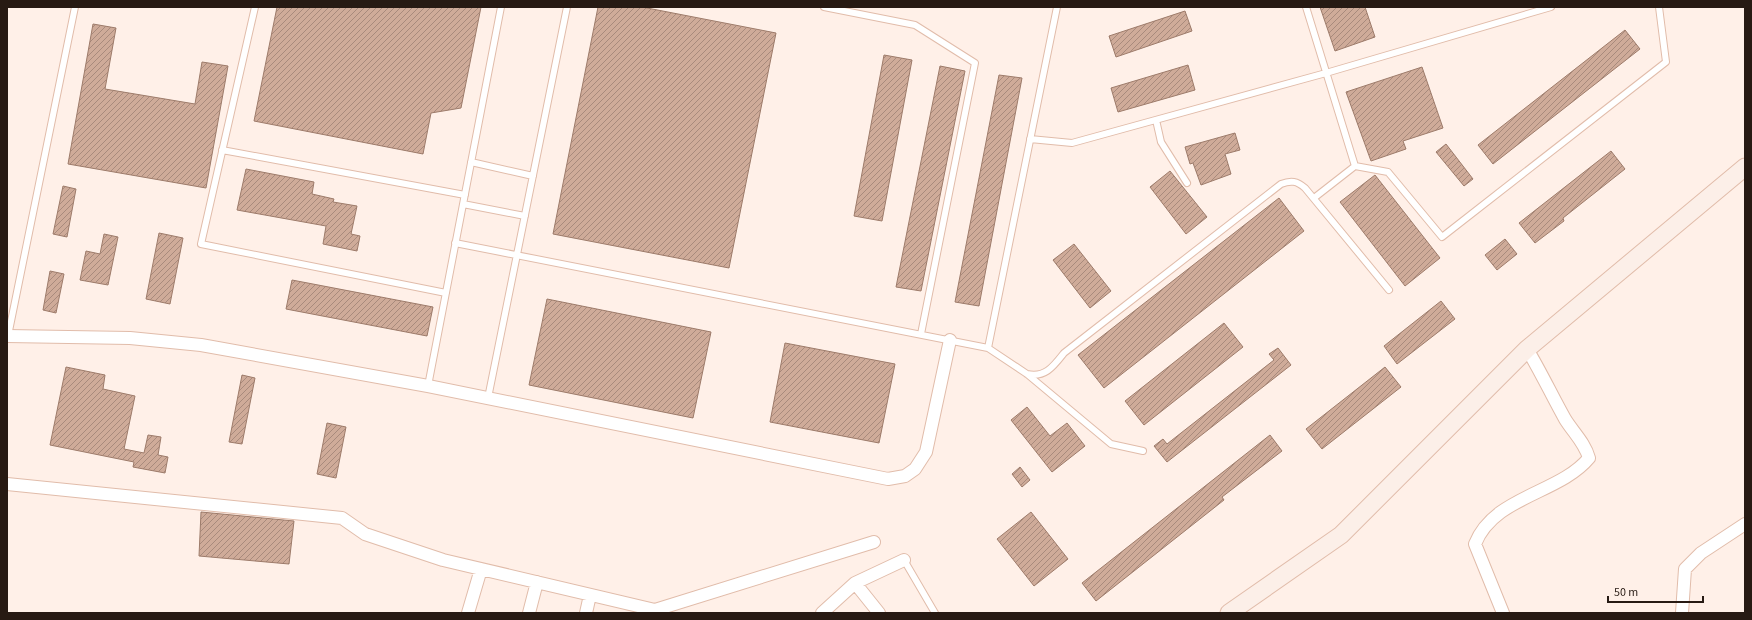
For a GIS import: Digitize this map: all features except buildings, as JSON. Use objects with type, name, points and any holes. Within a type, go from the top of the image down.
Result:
[{"type":"main road","points":[[1229,613],[1341,535],[1527,349],[1745,167]]},
{"type":"street","points":[[8,336],[130,338],[201,345],[428,386],[888,479],[905,476],[915,469],[926,452],[950,340]]},
{"type":"street","points":[[1502,613],[1475,544],[1479,534],[1485,526],[1503,511],[1574,473],[1589,458],[1587,449],[1564,418],[1541,371],[1527,349]]},
{"type":"street","points":[[7,484],[342,518],[365,534],[444,560],[656,612],[874,542]]},
{"type":"street","points":[[1682,613],[1685,569],[1702,552],[1745,524]]},
{"type":"street","points":[[822,613],[855,583],[904,560]]},
{"type":"street","points":[[468,613],[481,569]]},
{"type":"street","points":[[529,613],[537,582]]},
{"type":"street","points":[[855,583],[879,613]]},
{"type":"street","points":[[586,613],[590,595]]},
{"type":"lane","points":[[8,336],[75,7]]},
{"type":"lane","points":[[255,7],[201,244],[446,293]]},
{"type":"lane","points":[[428,386],[501,7]]},
{"type":"lane","points":[[488,398],[567,7]]},
{"type":"lane","points":[[824,7],[915,25],[975,63],[921,334]]},
{"type":"lane","points":[[988,348],[1057,7]]},
{"type":"lane","points":[[1306,7],[1354,166]]},
{"type":"lane","points":[[1030,139],[1072,143],[1326,73],[1551,7]]},
{"type":"lane","points":[[1314,198],[1354,166],[1388,172],[1442,237],[1666,62],[1660,7]]},
{"type":"lane","points":[[1156,120],[1161,142],[1187,183]]},
{"type":"lane","points":[[222,150],[465,195]]},
{"type":"lane","points":[[471,162],[533,176]]},
{"type":"lane","points":[[1027,374],[1035,376],[1045,374],[1054,366],[1064,353],[1281,184],[1289,181],[1299,183],[1314,198],[1389,290]]},
{"type":"lane","points":[[463,204],[525,216]]},
{"type":"lane","points":[[455,243],[988,348],[1027,374],[1111,444],[1143,451]]},
{"type":"lane","points":[[904,560],[935,613]]}]
